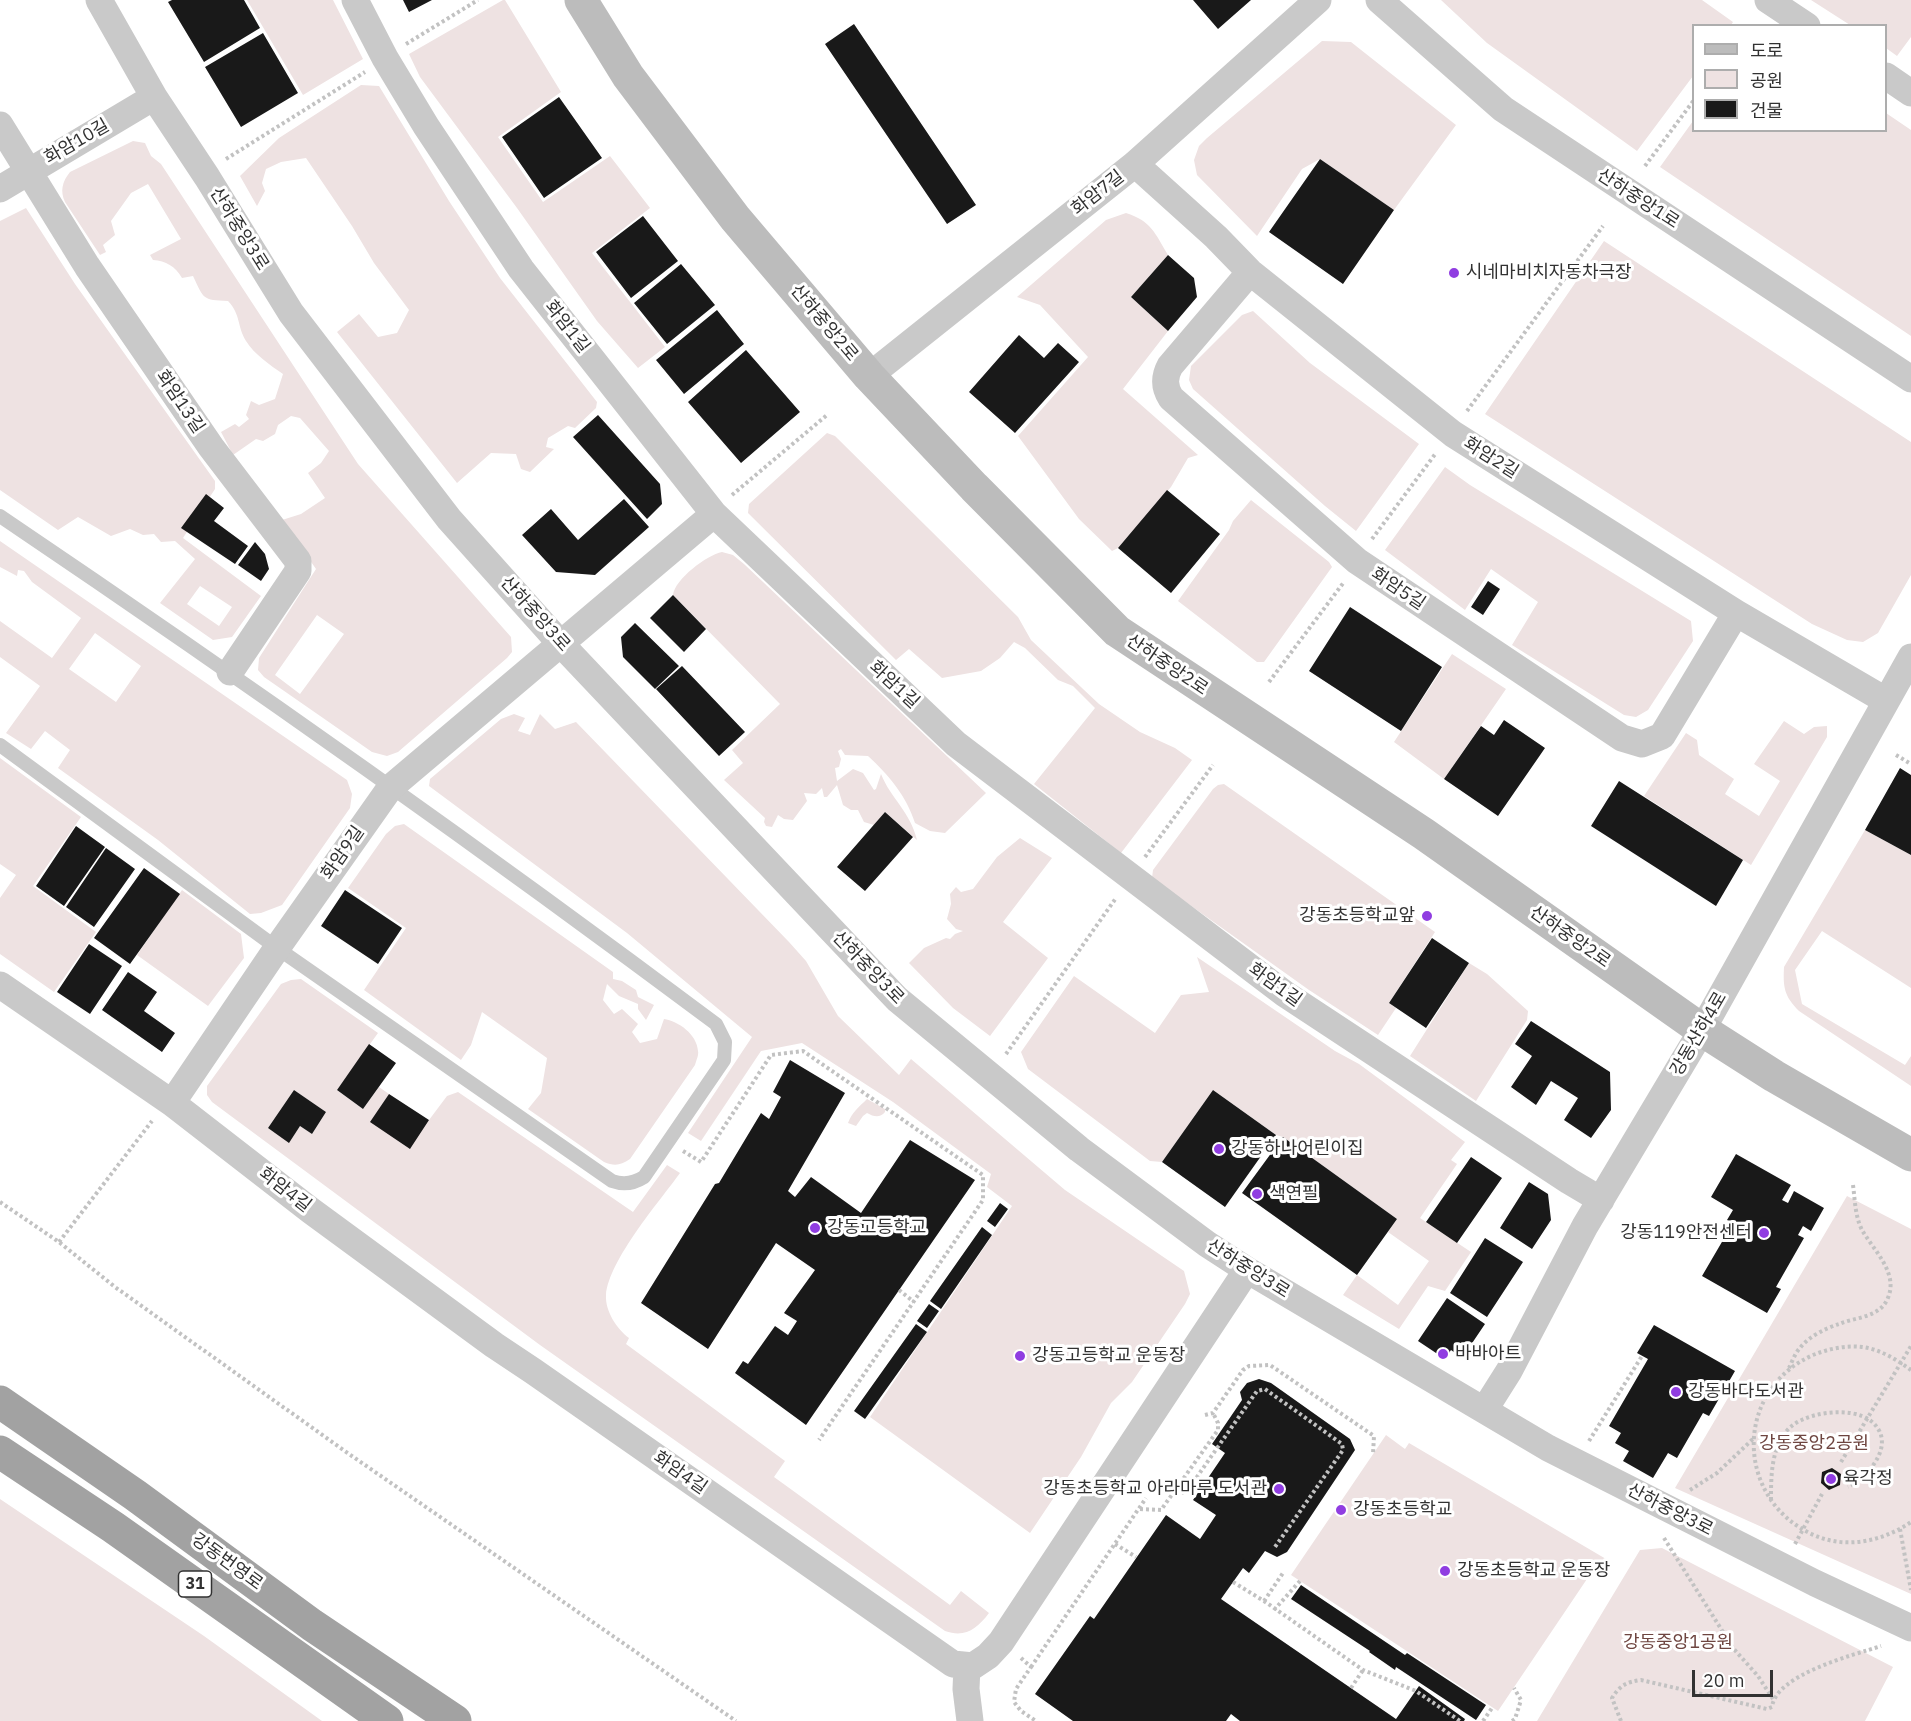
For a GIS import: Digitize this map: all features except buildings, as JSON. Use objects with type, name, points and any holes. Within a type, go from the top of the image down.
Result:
[{"type":"highway","name":"강동번영로","points":[[0,1402],[135,1495],[312,1625],[455,1721]]},
{"type":"highway","name":"강동번영로","points":[[0,1452],[113,1527],[387,1721]]},
{"type":"main road","name":"산하중앙2로","points":[[581,0],[628,76],[735,218],[869,376],[974,487],[1117,632],[1424,834],[1702,1030],[1774,1076],[1911,1155]]},
{"type":"street","name":"산하중앙3로","points":[[99,0],[154,97],[207,177],[291,313],[449,519],[560,643],[897,999],[1079,1149],[1207,1245],[1247,1270],[1548,1448],[1911,1628]]},
{"type":"street","name":"화암1길","points":[[355,0],[426,126],[521,269],[723,505],[956,744],[1286,994],[1601,1200]]},
{"type":"street","name":"화암7길","points":[[869,376],[1135,164],[1318,0]]},
{"type":"street","name":"산하중앙1로","points":[[1379,0],[1503,109],[1911,378]]},
{"type":"street","points":[[1768,0],[1804,24]]},
{"type":"street","points":[[1887,77],[1911,93]]},
{"type":"street","name":"화암10길","points":[[0,189],[154,97]]},
{"type":"street","name":"화암13길","points":[[0,125],[87,266],[211,447],[298,562],[298,571],[230,672]]},
{"type":"street","name":"화암2길","points":[[1135,164],[1216,237],[1250,272],[1453,434],[1736,613],[1886,700]]},
{"type":"street","name":"화암5길","points":[[1250,272],[1169,368],[1166,378],[1167,390],[1171,398],[1357,561],[1622,738],[1642,744],[1662,736],[1736,613]]},
{"type":"street","name":"화암9길","points":[[165,1108],[390,788],[723,505]]},
{"type":"street","name":"강동산하4로","points":[[1485,1410],[1509,1371],[1586,1226],[1702,1030],[1911,657]]},
{"type":"street","name":"화암4길","points":[[0,985],[165,1108],[310,1210],[494,1345],[953,1664],[967,1666]]},
{"type":"street","points":[[970,1721],[966,1689],[967,1666],[974,1666],[988,1656],[1001,1642],[1247,1270]]},
{"type":"lane","points":[[0,516],[230,672],[557,905],[716,1024],[725,1042],[724,1060],[644,1177],[628,1183],[620,1184],[612,1181],[277,948],[0,745]]},
{"type":"path","points":[[400,47],[478,0]]},
{"type":"path","points":[[220,162],[369,69]]},
{"type":"path","points":[[1646,166],[1692,103]]},
{"type":"path","points":[[1467,411],[1603,226]]},
{"type":"path","points":[[723,505],[827,416]]},
{"type":"path","points":[[1366,546],[1440,448]]},
{"type":"path","points":[[1269,682],[1350,574]]},
{"type":"path","points":[[1896,755],[1911,764]]},
{"type":"path","points":[[1143,860],[1213,765]]},
{"type":"path","points":[[1002,1059],[1120,892]]},
{"type":"path","points":[[678,1147],[701,1162],[771,1055],[803,1051],[983,1175],[983,1200],[819,1440]]},
{"type":"path","points":[[59,1242],[165,1108]]},
{"type":"path","points":[[1853,1185],[1860,1224],[1882,1258],[1889,1274],[1891,1289],[1887,1302],[1880,1310],[1870,1315],[1818,1333],[1800,1347],[1787,1370],[1768,1393],[1758,1414],[1754,1438],[1755,1460],[1760,1481],[1770,1500],[1790,1522],[1826,1540],[1851,1543],[1877,1539],[1911,1522]]},
{"type":"path","points":[[0,1202],[59,1242],[115,1287],[349,1454],[736,1721]]},
{"type":"path","points":[[899,1290],[914,1302]]},
{"type":"path","points":[[1841,1462],[1911,1346]]},
{"type":"path","points":[[1787,1370],[1822,1351],[1842,1347],[1862,1347],[1881,1352],[1911,1370]]},
{"type":"path","points":[[1576,1462],[1642,1356]]},
{"type":"path","points":[[1205,1415],[1213,1413],[1243,1370],[1249,1366],[1270,1365],[1374,1436],[1373,1454]]},
{"type":"path","points":[[1177,1488],[1185,1494],[1257,1391],[1265,1389],[1301,1418],[1342,1444],[1343,1450],[1275,1547]]},
{"type":"path","points":[[1770,1500],[1773,1460],[1778,1443],[1786,1430],[1812,1415],[1832,1412],[1867,1419],[1872,1422],[1880,1434],[1878,1460],[1866,1476],[1848,1487]]},
{"type":"path","points":[[1140,1509],[1161,1510],[1218,1430],[1218,1423],[1213,1413]]},
{"type":"path","points":[[1687,1492],[1717,1473],[1754,1438]]},
{"type":"path","points":[[1791,1551],[1822,1494]]},
{"type":"path","points":[[1031,1667],[1146,1498]]},
{"type":"path","points":[[1900,1529],[1911,1590]]},
{"type":"path","points":[[1664,1538],[1733,1648],[1758,1676],[1773,1699]]},
{"type":"path","points":[[1116,1544],[1136,1557]]},
{"type":"path","points":[[1264,1601],[1282,1573]]},
{"type":"path","points":[[1274,1610],[1300,1581]]},
{"type":"path","points":[[1233,1582],[1363,1670],[1416,1691],[1460,1721]]},
{"type":"path","points":[[1621,1721],[1612,1698],[1618,1688],[1628,1682],[1641,1680],[1767,1709],[1772,1707],[1773,1699],[1783,1688],[1816,1668],[1881,1646]]},
{"type":"path","points":[[1351,1688],[1363,1670]]},
{"type":"path","points":[[1512,1721],[1515,1719],[1521,1700],[1514,1688]]},
{"type":"path","points":[[1016,1689],[1014,1702],[1017,1707],[1036,1721]]},
{"type":"path","points":[[1483,1721],[1492,1708]]},
{"type":"green space","points":[[247,0],[333,0],[363,59],[303,95]]},
{"type":"green space","points":[[503,0],[561,92],[498,137],[543,202],[610,156],[650,208],[592,253],[665,347],[638,368],[597,321],[420,77],[409,54]]},
{"type":"green space","points":[[1441,0],[1702,0],[1733,22],[1732,24],[1692,24],[1692,77],[1637,151],[1487,43]]},
{"type":"green space","points":[[1811,0],[1911,0],[1911,37],[1897,56],[1887,49],[1887,24],[1848,24]]},
{"type":"green space","points":[[1322,41],[1351,42],[1456,125],[1394,210],[1320,159],[1302,169],[1257,236],[1197,175],[1194,160],[1199,146],[1207,138]]},
{"type":"green space","points":[[361,85],[379,86],[449,201],[500,278],[597,402],[596,408],[575,428],[568,426],[548,438],[546,447],[554,449],[530,472],[521,469],[516,454],[491,453],[457,483],[337,332],[359,314],[378,337],[397,333],[409,310],[374,263],[306,158],[281,162],[266,169],[262,183],[265,191],[257,206],[240,176],[279,138]]},
{"type":"green space","points":[[1887,114],[1911,130],[1911,336],[1660,167],[1692,122],[1692,132],[1887,132]]},
{"type":"green space","points":[[133,141],[145,143],[151,156],[161,164],[358,464],[511,637],[512,652],[507,658],[398,752],[387,756],[372,752],[264,677],[258,670],[259,658],[316,569],[282,520],[301,514],[325,498],[308,473],[321,463],[329,451],[300,418],[291,416],[278,425],[275,434],[263,441],[256,439],[233,455],[221,432],[235,424],[239,427],[249,419],[246,415],[251,401],[259,405],[275,399],[283,374],[249,346],[243,336],[235,311],[228,301],[208,299],[202,294],[193,276],[182,278],[170,265],[153,260],[150,255],[181,239],[148,184],[131,193],[111,221],[115,235],[103,245],[106,252],[100,255],[63,198],[65,179],[70,172]],"holes":[[[317,615],[344,634],[300,694],[275,675]]]},
{"type":"green space","points":[[26,208],[75,284],[215,481],[215,489],[183,538],[261,596],[232,637],[213,640],[160,603],[195,559],[175,541],[161,542],[154,534],[143,535],[130,529],[111,536],[78,517],[58,530],[0,490],[0,221]],"holes":[[[200,586],[232,607],[219,626],[187,604]]]},
{"type":"green space","points":[[1126,213],[1147,224],[1156,234],[1168,255],[1131,297],[1168,331],[1123,389],[1198,455],[1188,458],[1171,487],[1118,548],[1112,551],[1079,519],[1018,436],[1088,357],[1040,305],[1017,297],[1106,220]]},
{"type":"green space","points":[[1604,241],[1911,442],[1911,575],[1878,633],[1863,642],[1847,640],[1812,624],[1485,414]]},
{"type":"green space","points":[[1253,311],[1310,363],[1419,444],[1356,531],[1193,389],[1189,380],[1191,366],[1242,315]]},
{"type":"green space","points":[[827,433],[835,436],[1018,617],[1031,640],[1099,704],[1140,732],[1175,748],[1192,760],[1121,853],[1034,784],[1095,708],[1073,686],[1058,680],[1025,648],[1014,642],[1000,658],[981,671],[942,678],[909,649],[896,660],[748,513],[749,504]]},
{"type":"green space","points":[[1445,467],[1470,485],[1691,621],[1693,641],[1648,710],[1636,717],[1624,715],[1512,645],[1538,602],[1491,569],[1465,610],[1385,550]]},
{"type":"green space","points":[[1251,500],[1329,562],[1332,567],[1264,662],[1257,662],[1178,601],[1229,530],[1233,521]]},
{"type":"green space","points":[[0,541],[347,780],[352,794],[350,808],[282,905],[261,913],[250,914],[158,840],[58,768],[70,750],[45,731],[31,749],[6,733],[40,686],[0,657],[0,621],[52,658],[81,618],[32,582],[24,571],[18,570],[17,576],[0,567]],"holes":[[[95,633],[141,666],[116,702],[69,669]]]},
{"type":"green space","points":[[722,552],[733,555],[744,564],[986,793],[945,833],[930,831],[915,823],[912,813],[896,786],[868,756],[845,755],[841,749],[838,751],[841,759],[839,767],[835,768],[837,781],[853,769],[863,773],[874,790],[881,774],[910,821],[917,840],[885,812],[874,825],[864,822],[858,810],[851,810],[843,805],[837,785],[827,797],[824,797],[822,788],[816,794],[804,793],[807,801],[793,820],[784,819],[778,815],[772,827],[766,826],[765,818],[724,780],[743,763],[732,750],[780,704],[673,595],[685,575],[708,558]]},
{"type":"green space","points":[[1452,654],[1506,689],[1444,779],[1394,742]]},
{"type":"green space","points":[[514,714],[525,718],[518,731],[530,735],[540,714],[555,729],[576,722],[789,942],[806,961],[838,1016],[899,1075],[911,1059],[1065,1190],[1184,1271],[1190,1294],[1185,1304],[1132,1382],[1111,1403],[1081,1457],[1030,1533],[870,1417],[1012,1206],[987,1187],[991,1174],[893,1102],[802,1043],[761,1051],[701,1141],[688,1133],[752,1037],[627,933],[429,786],[430,779],[501,719]]},
{"type":"green space","points":[[1784,721],[1804,734],[1814,727],[1827,726],[1827,737],[1751,865],[1644,796],[1686,733],[1697,740],[1699,755],[1734,779],[1725,794],[1759,816],[1780,781],[1754,764]]},
{"type":"green space","points":[[0,758],[81,817],[33,886],[96,932],[54,992],[0,954],[0,898],[16,875],[0,864]]},
{"type":"green space","points":[[1224,784],[1435,932],[1389,1003],[1396,1008],[1378,1035],[1309,990],[1152,878],[1153,870],[1213,789]]},
{"type":"green space","points":[[404,824],[613,972],[613,979],[622,981],[636,990],[638,997],[654,1005],[646,1020],[638,1009],[638,1004],[619,996],[607,984],[603,1000],[614,1014],[622,1009],[638,1024],[632,1032],[640,1043],[657,1039],[664,1019],[675,1022],[686,1029],[694,1039],[698,1053],[695,1065],[630,1159],[617,1165],[604,1162],[528,1109],[541,1093],[547,1058],[482,1012],[471,1045],[461,1060],[364,990],[406,928],[348,888],[386,834],[395,826]]},
{"type":"green space","points":[[1865,830],[1911,855],[1911,988],[1822,931],[1795,970],[1802,1004],[1905,1065],[1911,1056],[1911,1086],[1799,1011],[1787,996],[1784,986],[1784,967]]},
{"type":"green space","points":[[1020,838],[1052,858],[1003,922],[1048,958],[990,1036],[953,1008],[909,963],[924,948],[946,938],[950,939],[963,931],[956,929],[947,919],[951,904],[950,894],[956,887],[961,892],[973,889],[997,857]]},
{"type":"green space","points":[[182,890],[241,934],[244,958],[208,1006],[137,955]]},
{"type":"green space","points":[[1197,957],[1335,1051],[1359,1064],[1465,1142],[1451,1160],[1457,1164],[1420,1218],[1471,1252],[1445,1291],[1428,1286],[1399,1329],[1343,1295],[1357,1275],[1398,1305],[1429,1261],[1388,1232],[1397,1219],[1283,1137],[1276,1135],[1213,1090],[1162,1162],[1150,1161],[1028,1069],[1021,1052],[1074,976],[1155,1033],[1181,995],[1209,992]]},
{"type":"green space","points":[[1469,963],[1487,974],[1528,1011],[1527,1020],[1476,1101],[1410,1056]]},
{"type":"green space","points":[[301,979],[378,1033],[337,1090],[363,1109],[379,1087],[389,1094],[371,1122],[429,1120],[447,1096],[458,1092],[633,1212],[667,1165],[680,1173],[636,1232],[609,1281],[606,1295],[607,1307],[616,1325],[629,1338],[626,1344],[785,1461],[774,1477],[950,1605],[961,1591],[989,1613],[984,1619],[975,1628],[965,1633],[945,1631],[540,1345],[212,1102],[207,1095],[207,1086],[281,984]],"holes":[[[294,1090],[326,1112],[312,1134],[300,1126],[289,1142],[268,1128]]]},
{"type":"green space","points":[[867,1099],[885,1109],[885,1112],[877,1116],[867,1113],[856,1126],[848,1123],[854,1113]]},
{"type":"green space","name":"강동중앙2공원","points":[[1847,1196],[1911,1229],[1911,1594],[1675,1488]]},
{"type":"green space","name":"강동초등학교 운동장","points":[[1386,1435],[1405,1449],[1409,1443],[1606,1559],[1595,1576],[1589,1576],[1498,1711],[1291,1575]]},
{"type":"green space","points":[[0,1499],[204,1636],[322,1721],[0,1721]]},
{"type":"green space","name":"강동중앙1공원","points":[[1662,1548],[1893,1667],[1865,1721],[1537,1721],[1640,1550]]},
{"type":"place","name":"시네마비치자동차극장","points":[[1454,273]]},
{"type":"place","name":"강동초등학교앞","points":[[1427,916]]},
{"type":"place","name":"강동하나어린이집","points":[[1219,1149]]},
{"type":"place","name":"색연필","points":[[1257,1194]]},
{"type":"place","name":"강동고등학교","points":[[815,1228]]},
{"type":"place","name":"강동119안전센터","points":[[1764,1233]]},
{"type":"place","name":"바바아트","points":[[1443,1354]]},
{"type":"place","name":"강동고등학교 운동장","points":[[1020,1356]]},
{"type":"place","name":"강동바다도서관","points":[[1676,1392]]},
{"type":"place","name":"육각정","points":[[1831,1479]]},
{"type":"place","name":"강동초등학교 아라마루 도서관","points":[[1279,1489]]},
{"type":"place","name":"강동초등학교","points":[[1341,1510]]},
{"type":"place","name":"강동초등학교 운동장","points":[[1445,1571]]}]
